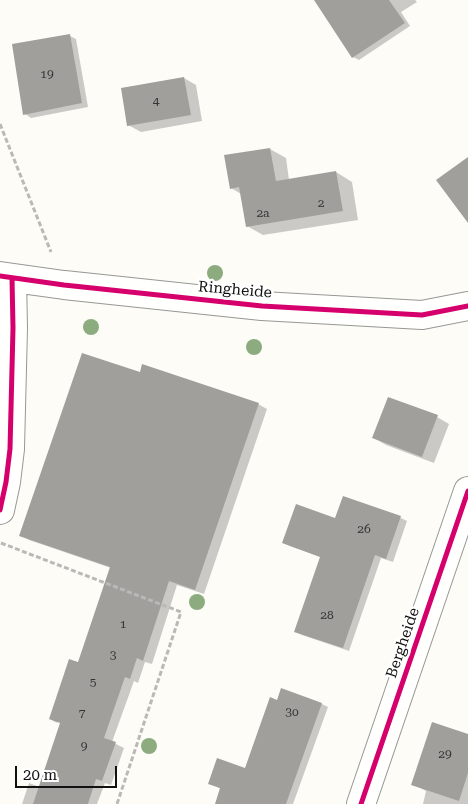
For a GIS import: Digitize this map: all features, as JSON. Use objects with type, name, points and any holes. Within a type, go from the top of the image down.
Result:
[{"type":"street","name":"Ringheide","points":[[6,277],[262,306],[412,315],[422,315],[468,306]]},
{"type":"street","points":[[0,510],[10,449],[12,328],[6,277]]},
{"type":"street","name":"Bergheide","points":[[361,804],[468,491]]},
{"type":"path","points":[[0,124],[64,285]]},
{"type":"path","points":[[0,543],[181,612],[117,804]]},
{"type":"building","points":[[314,0],[389,0],[405,23],[352,58]]},
{"type":"building","points":[[70,34],[82,103],[23,115],[12,44]]},
{"type":"building","points":[[184,77],[191,115],[127,126],[121,88]]},
{"type":"building","points":[[270,148],[276,181],[336,171],[343,211],[246,227],[239,187],[230,189],[224,155]]},
{"type":"building","points":[[468,157],[468,223],[436,180]]},
{"type":"building","points":[[82,353],[140,372],[142,364],[259,403],[195,590],[169,581],[143,661],[137,658],[130,679],[125,677],[104,738],[116,742],[102,781],[96,779],[88,804],[33,804],[60,723],[49,719],[69,659],[78,662],[110,567],[19,536]]},
{"type":"building","points":[[388,397],[438,415],[422,457],[372,438]]},
{"type":"building","points":[[343,496],[401,516],[386,559],[375,555],[343,648],[294,632],[320,557],[282,543],[296,504],[335,518]]},
{"type":"building","points":[[281,688],[322,703],[286,804],[215,804],[220,788],[208,784],[217,758],[245,768],[270,697],[277,700]]},
{"type":"building","points":[[432,722],[468,734],[468,773],[459,801],[411,785]]},
{"type":"cycle path","points":[[0,276],[64,285],[262,306],[422,315],[468,306]]},
{"type":"cycle path","points":[[0,510],[10,449],[13,328],[12,278]]},
{"type":"cycle path","points":[[361,804],[468,491]]}]
